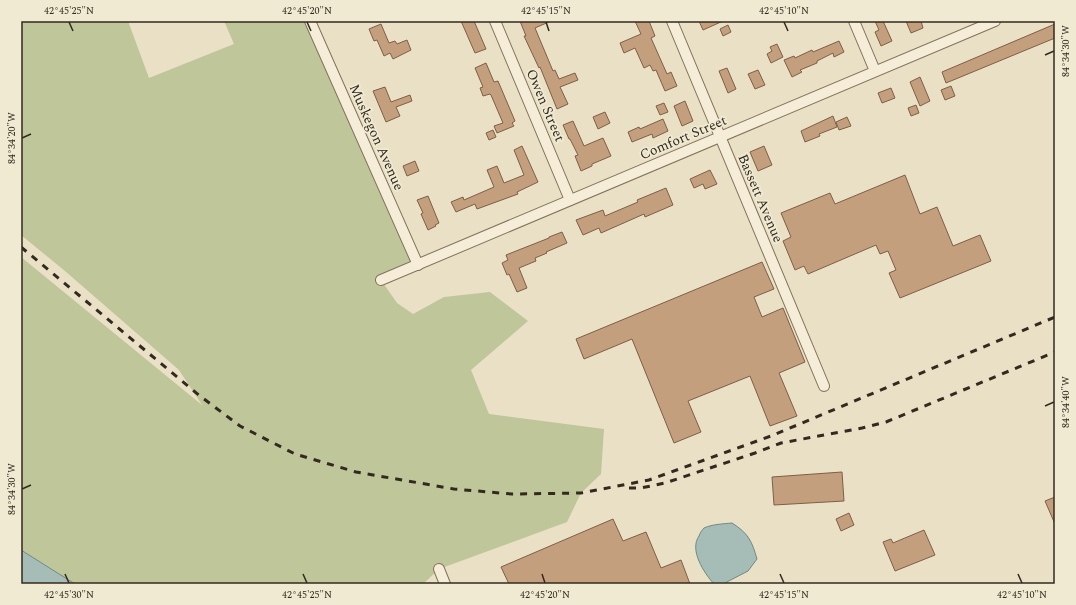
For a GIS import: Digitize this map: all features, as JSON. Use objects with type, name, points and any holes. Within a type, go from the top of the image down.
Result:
[{"type":"street","name":"Muskegon Avenue","points":[[310,21],[418,265]]},
{"type":"street","name":"Owen Street","points":[[495,21],[570,200]]},
{"type":"street","name":"Bassett Avenue","points":[[672,21],[824,386]]},
{"type":"street","points":[[854,21],[875,71]]},
{"type":"street","name":"Comfort Street","points":[[381,280],[995,21]]},
{"type":"street","points":[[439,569],[445,584]]},
{"type":"green space","points":[[21,21],[128,21],[149,78],[234,44],[224,21],[310,21],[418,265],[381,280],[397,303],[413,314],[444,297],[490,292],[528,321],[471,370],[489,414],[604,429],[601,474],[581,493],[567,522],[439,569],[423,584],[75,584],[21,550],[21,257],[202,405],[179,370],[65,271],[21,235]]},
{"type":"water","points":[[732,523],[742,530],[749,538],[757,559],[748,571],[723,584],[714,584],[702,568],[699,561],[696,542],[704,528]]},
{"type":"water","points":[[21,550],[75,584],[21,584]]},
{"type":"building","points":[[461,21],[474,21],[486,49],[475,53]]},
{"type":"building","points":[[520,21],[551,21],[535,28],[553,71],[555,70],[559,79],[575,73],[578,80],[560,87],[568,104],[557,109],[540,67],[539,68],[524,36],[526,36]]},
{"type":"building","points":[[635,21],[649,21],[655,36],[651,38],[667,74],[671,72],[677,86],[665,91],[656,70],[653,71],[650,65],[644,68],[635,48],[624,53],[620,43],[641,34]]},
{"type":"building","points":[[699,21],[723,21],[703,30]]},
{"type":"building","points":[[875,21],[883,21],[892,41],[881,46],[875,32],[879,30]]},
{"type":"building","points":[[906,21],[921,21],[923,28],[911,33]]},
{"type":"building","points":[[381,24],[389,43],[395,41],[397,44],[407,40],[411,50],[393,59],[390,53],[384,56],[377,40],[374,41],[369,29]]},
{"type":"building","points":[[1055,24],[1055,38],[946,83],[942,72]]},
{"type":"building","points":[[728,25],[731,32],[723,36],[720,29]]},
{"type":"building","points":[[839,41],[844,52],[834,57],[833,53],[817,61],[817,63],[800,70],[802,72],[792,77],[784,60],[794,56],[795,58],[812,50],[813,52]]},
{"type":"building","points":[[777,44],[783,57],[771,63],[767,54],[772,51],[770,47]]},
{"type":"building","points":[[486,63],[494,82],[498,81],[515,121],[512,123],[514,126],[497,133],[494,126],[503,123],[491,95],[483,96],[480,88],[483,87],[475,68]]},
{"type":"building","points":[[727,68],[736,89],[728,93],[719,71]]},
{"type":"building","points":[[758,70],[765,85],[755,89],[748,74]]},
{"type":"building","points":[[920,77],[930,101],[920,106],[910,82]]},
{"type":"building","points":[[951,86],[955,96],[945,100],[941,90]]},
{"type":"building","points":[[385,87],[391,102],[410,95],[412,101],[396,107],[400,116],[386,122],[373,91]]},
{"type":"building","points":[[891,88],[895,98],[882,103],[878,93]]},
{"type":"building","points":[[685,101],[693,121],[682,126],[674,106]]},
{"type":"building","points":[[664,103],[668,112],[660,115],[656,106]]},
{"type":"building","points":[[916,105],[919,113],[911,116],[908,108]]},
{"type":"building","points":[[605,112],[610,123],[598,129],[593,117]]},
{"type":"building","points":[[833,116],[837,127],[819,134],[820,136],[805,142],[801,131]]},
{"type":"building","points":[[847,117],[851,126],[839,130],[836,122]]},
{"type":"building","points":[[663,119],[668,131],[653,138],[652,134],[632,142],[628,132],[639,127],[640,129]]},
{"type":"building","points":[[573,121],[584,146],[603,138],[611,156],[592,164],[592,166],[581,171],[575,156],[578,155],[563,125]]},
{"type":"building","points":[[493,130],[496,137],[489,140],[486,133]]},
{"type":"building","points":[[522,146],[538,182],[517,192],[518,194],[477,209],[475,204],[456,212],[451,202],[463,197],[464,200],[494,187],[487,170],[497,166],[504,183],[524,175],[514,150]]},
{"type":"building","points":[[764,146],[772,165],[758,171],[750,152]]},
{"type":"building","points":[[415,161],[419,171],[407,176],[403,166]]},
{"type":"building","points":[[710,170],[717,184],[705,189],[703,184],[694,188],[690,179]]},
{"type":"building","points":[[905,175],[920,214],[937,207],[953,246],[980,235],[991,261],[900,298],[889,273],[896,270],[888,251],[880,254],[876,245],[808,274],[804,266],[795,270],[783,241],[791,237],[781,213],[830,193],[835,204]]},
{"type":"building","points":[[666,188],[673,205],[645,217],[644,214],[601,233],[599,228],[583,235],[576,220],[603,210],[605,216]]},
{"type":"building","points":[[428,196],[439,223],[428,230],[417,200]]},
{"type":"building","points":[[562,232],[567,243],[546,252],[547,253],[535,258],[536,261],[519,268],[527,288],[517,292],[502,263],[508,260],[506,255]]},
{"type":"building","points":[[762,262],[774,289],[754,297],[762,317],[783,308],[805,362],[779,373],[797,416],[770,426],[750,376],[688,401],[701,432],[674,443],[632,339],[584,359],[576,339]]},
{"type":"building","points":[[842,472],[844,501],[774,505],[772,477]]},
{"type":"building","points":[[1055,497],[1055,524],[1045,501]]},
{"type":"building","points":[[849,513],[854,525],[841,531],[836,519]]},
{"type":"building","points":[[613,519],[623,541],[646,532],[661,568],[681,560],[690,584],[509,584],[501,567]]},
{"type":"building","points":[[924,530],[935,555],[895,571],[883,542],[891,539],[893,543]]},
{"type":"railway","points":[[21,247],[200,396],[240,426],[295,454],[356,472],[454,489],[512,494],[581,493],[649,480],[771,436],[1055,317]]},
{"type":"railway","points":[[629,488],[641,488],[665,483],[781,443],[886,422],[1055,352]]}]
